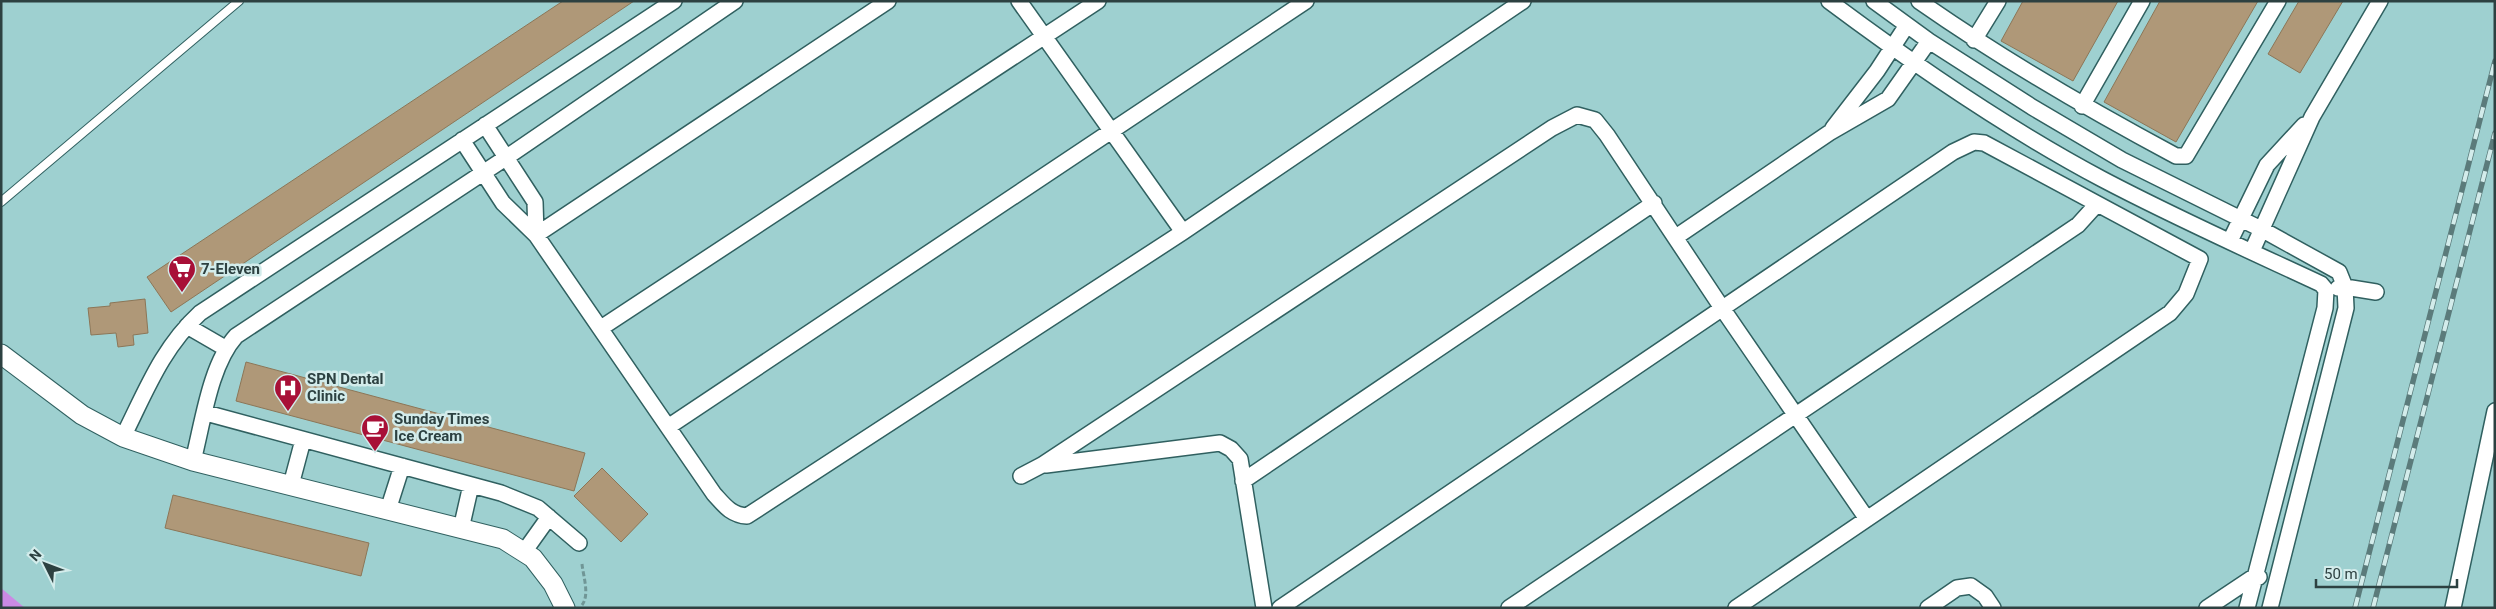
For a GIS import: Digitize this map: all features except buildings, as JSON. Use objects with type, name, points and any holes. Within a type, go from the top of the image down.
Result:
[{"type":"street","points":[[123,437],[163,355],[200,313],[674,1]]},
{"type":"street","points":[[193,461],[216,370],[225,348],[249,326],[508,157],[735,1]]},
{"type":"street","points":[[536,235],[888,1]]},
{"type":"street","points":[[1019,1],[1110,133],[1183,232]]},
{"type":"street","points":[[601,328],[1044,39],[1098,1]]},
{"type":"street","points":[[668,427],[1306,1]]},
{"type":"street","points":[[462,140],[503,203],[536,235],[714,494],[736,515],[747,516],[1183,232],[1523,1]]},
{"type":"street","points":[[1829,1],[1912,64],[2058,154],[2103,179],[2321,284],[2326,290],[2325,308],[2247,608]]},
{"type":"street","points":[[1874,1],[1929,41],[2032,107],[2122,160],[2263,230],[2339,272],[2345,287],[2346,308],[2270,608]]},
{"type":"street","points":[[1919,1],[1974,40],[2082,106],[2176,156],[2186,156],[2278,1]]},
{"type":"street","points":[[1974,40],[1998,1]]},
{"type":"street","points":[[2082,106],[2142,1]]},
{"type":"street","points":[[2252,251],[2312,117],[2380,1]]},
{"type":"street","points":[[1829,133],[1907,25]]},
{"type":"street","points":[[1676,237],[1829,133],[1888,99],[1929,41]]},
{"type":"street","points":[[1021,476],[1042,466],[1552,128],[1577,115],[1594,120],[1654,204],[1722,308],[1867,519]]},
{"type":"street","points":[[2230,241],[2267,165],[2312,117]]},
{"type":"street","points":[[485,125],[508,157],[535,202],[536,235]]},
{"type":"street","points":[[1280,608],[1953,152],[1974,142],[1984,143],[2200,259],[2186,294],[2170,313],[1736,608]]},
{"type":"street","points":[[1243,481],[1654,204]]},
{"type":"street","points":[[1509,608],[2078,225],[2097,204]]},
{"type":"street","points":[[2326,290],[2345,287],[2376,292]]},
{"type":"street","points":[[187,326],[225,348]]},
{"type":"street","points":[[1,354],[82,415],[123,437],[193,461],[503,539],[533,558],[553,584],[565,608]]},
{"type":"street","points":[[2452,608],[2495,411]]},
{"type":"street","points":[[206,413],[501,493],[538,508],[579,543]]},
{"type":"street","points":[[290,485],[303,440]]},
{"type":"street","points":[[1042,466],[1220,443],[1231,449],[1240,459],[1264,608]]},
{"type":"street","points":[[388,510],[402,466]]},
{"type":"street","points":[[461,528],[471,485]]},
{"type":"street","points":[[524,552],[549,517]]},
{"type":"street","points":[[2208,608],[2255,576],[2277,580]]},
{"type":"street","points":[[1928,608],[1957,588],[1971,586],[1985,596],[1993,608]]},
{"type":"lane","points":[[1,202],[238,1]]},
{"type":"path","points":[[580,608],[585,601],[582,564]]},
{"type":"shaded area","points":[[1,588],[25,608],[1,608]]},
{"type":"railway","points":[[2355,608],[2495,61]]},
{"type":"railway","points":[[2373,608],[2495,133]]},
{"type":"place","name":"7-Eleven","points":[[182,293]]},
{"type":"place","name":"SPN Dental Clinic","points":[[288,412]]},
{"type":"place","name":"Sunday Times Ice Cream","points":[[375,452]]}]
